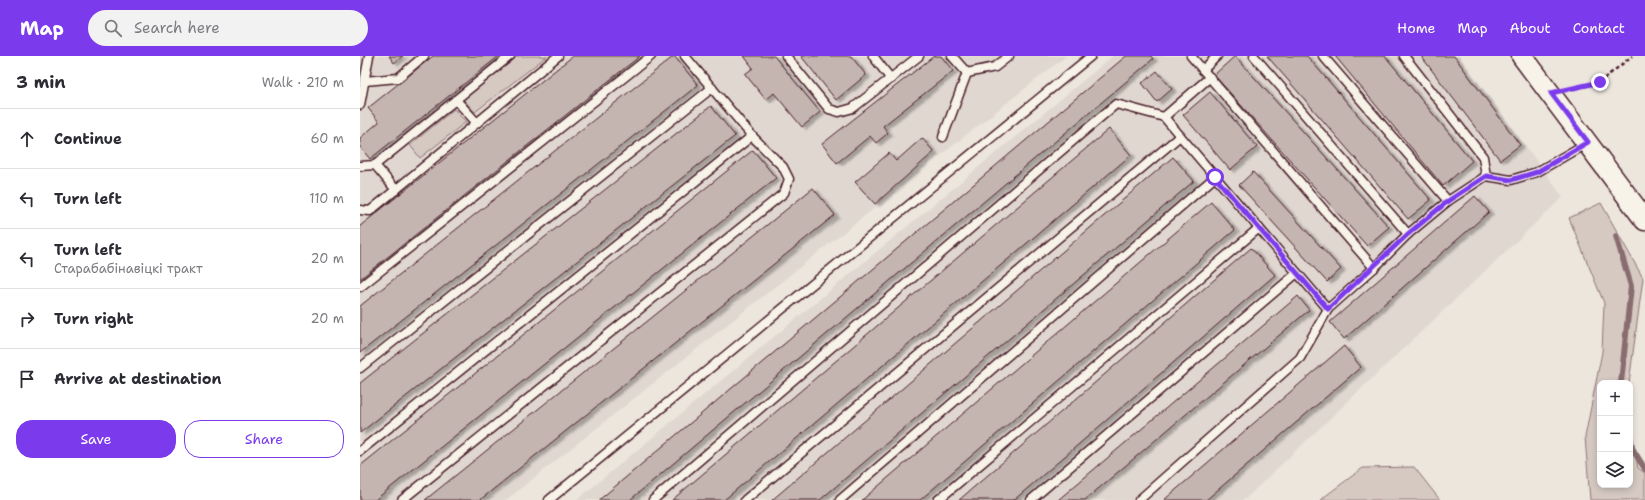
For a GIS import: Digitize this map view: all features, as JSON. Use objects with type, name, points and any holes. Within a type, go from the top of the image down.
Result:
[{"type":"street","points":[[1522,56],[1645,220]]},
{"type":"lane","points":[[360,105],[369,56]]},
{"type":"lane","points":[[365,81],[398,78],[424,56]]},
{"type":"lane","points":[[360,166],[375,165],[510,56]]},
{"type":"lane","points":[[360,210],[370,211],[558,56]]},
{"type":"lane","points":[[360,287],[651,56]]},
{"type":"lane","points":[[402,500],[784,193],[789,179],[783,167],[752,136],[685,56]]},
{"type":"lane","points":[[786,56],[829,109],[839,112],[853,108],[919,56]]},
{"type":"lane","points":[[873,56],[891,79]]},
{"type":"lane","points":[[952,56],[967,73]]},
{"type":"lane","points":[[967,73],[995,67],[1009,56]]},
{"type":"lane","points":[[548,500],[1092,56]]},
{"type":"lane","points":[[1191,56],[1374,268]]},
{"type":"lane","points":[[1203,70],[1217,56]]},
{"type":"lane","points":[[1254,56],[1408,234]]},
{"type":"lane","points":[[1323,56],[1448,201]]},
{"type":"lane","points":[[1404,56],[1483,157],[1486,176]]},
{"type":"lane","points":[[943,137],[967,73]]},
{"type":"lane","points":[[1164,117],[1210,77]]},
{"type":"lane","points":[[360,368],[712,88]]},
{"type":"lane","points":[[456,100],[477,123]]},
{"type":"lane","points":[[653,500],[1116,104],[1164,117],[1328,309]]},
{"type":"lane","points":[[360,451],[752,136]]},
{"type":"lane","points":[[745,500],[1180,136]]},
{"type":"lane","points":[[1139,500],[1300,358],[1328,309],[1374,268],[1408,234],[1448,201],[1486,176],[1511,180],[1537,172],[1588,142]]},
{"type":"lane","points":[[375,165],[396,190]]},
{"type":"lane","points":[[840,500],[1215,177]]},
{"type":"lane","points":[[938,500],[1259,228]]},
{"type":"lane","points":[[1031,500],[1297,273]]},
{"type":"path","points":[[1551,93],[1600,82],[1632,56]]},
{"type":"shaded area","points":[[360,56],[1066,56],[506,500],[360,500]]},
{"type":"shaded area","points":[[518,56],[547,56],[475,112],[463,99]]},
{"type":"shaded area","points":[[1113,56],[1459,56],[1563,197],[1244,500],[577,500]]},
{"type":"shaded area","points":[[454,109],[466,122],[420,158],[410,145]]},
{"type":"shaded area","points":[[1601,203],[1643,278],[1629,380],[1597,380],[1597,488],[1633,488],[1633,439],[1638,468],[1645,473],[1645,500],[1590,500],[1585,437],[1602,352],[1604,303],[1569,218]]},
{"type":"shaded area","points":[[1414,467],[1440,500],[1320,500],[1363,468]]},
{"type":"building","points":[[389,56],[403,56],[394,63]]},
{"type":"building","points":[[433,56],[499,56],[370,159],[360,147],[360,138],[379,122],[368,108]]},
{"type":"building","points":[[573,56],[640,56],[360,279],[360,226]]},
{"type":"building","points":[[674,56],[698,85],[360,353],[360,306]]},
{"type":"building","points":[[744,56],[774,56],[820,112],[802,127],[774,93],[766,100],[745,74],[753,68]]},
{"type":"building","points":[[801,56],[851,56],[866,75],[836,100]]},
{"type":"building","points":[[934,56],[941,56],[953,71],[883,126],[888,133],[876,143],[870,136],[837,163],[822,144]]},
{"type":"building","points":[[1126,56],[1151,56],[1153,59],[630,500],[599,500]]},
{"type":"building","points":[[1235,56],[1389,227],[1367,246],[1214,75]]},
{"type":"building","points":[[1267,56],[1307,56],[1431,200],[1408,219]]},
{"type":"building","points":[[1335,56],[1385,56],[1472,161],[1443,186]]},
{"type":"building","points":[[1421,56],[1454,56],[1520,145],[1500,160]]},
{"type":"building","points":[[1157,71],[1172,89],[1157,102],[1142,83]]},
{"type":"building","points":[[1210,92],[1257,147],[1230,170],[1183,115]]},
{"type":"building","points":[[711,106],[735,136],[360,433],[360,383]]},
{"type":"building","points":[[1109,129],[1131,155],[724,500],[672,500]]},
{"type":"building","points":[[922,138],[934,152],[875,204],[855,182],[889,153],[896,161]]},
{"type":"building","points":[[753,150],[776,178],[375,500],[360,500],[360,466]]},
{"type":"building","points":[[1173,157],[1194,181],[820,500],[772,500]]},
{"type":"building","points":[[1253,172],[1341,269],[1327,282],[1239,185]]},
{"type":"building","points":[[813,188],[835,215],[480,500],[425,500]]},
{"type":"building","points":[[1475,196],[1489,212],[1344,339],[1330,322]]},
{"type":"building","points":[[1211,202],[1235,230],[920,500],[862,500]]},
{"type":"building","points":[[1251,248],[1275,275],[1014,500],[959,500]]},
{"type":"building","points":[[1298,296],[1309,310],[1085,500],[1058,500]]},
{"type":"building","points":[[1344,346],[1361,367],[1206,500],[1164,500]]},
{"type":"waterway","points":[[1616,236],[1631,286],[1621,380]]},
{"type":"waterway","points":[[1633,450],[1645,469]]},
{"type":"route","points":[[1215,177],[1328,309],[1374,268],[1408,234],[1448,201],[1486,176],[1511,180],[1537,172],[1588,142],[1551,93],[1600,82]]}]
